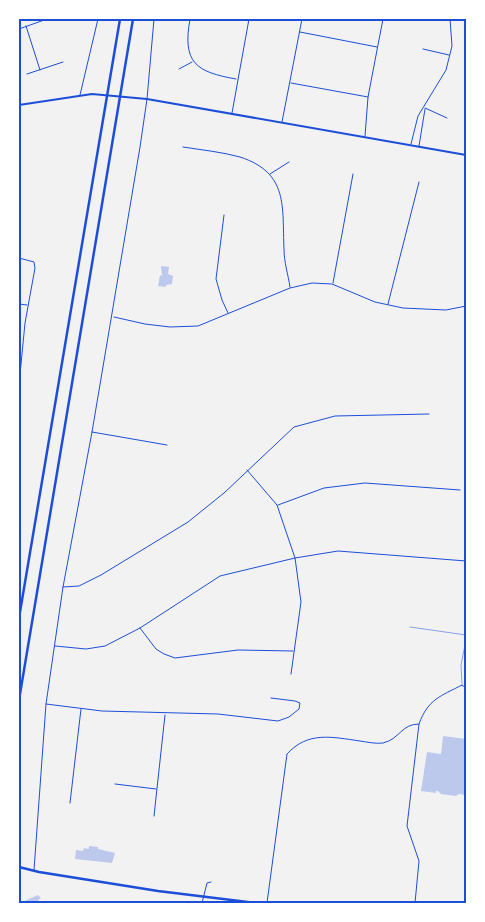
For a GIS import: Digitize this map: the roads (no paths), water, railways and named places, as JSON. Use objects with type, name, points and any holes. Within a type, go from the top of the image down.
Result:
[{"type":"highway","points":[[19,618],[120,19]]},
{"type":"highway","points":[[19,700],[133,19]]},
{"type":"highway","points":[[19,867],[152,890],[256,903]]},
{"type":"highway","points":[[19,867],[34,871]]},
{"type":"street","points":[[19,29],[47,19]]},
{"type":"street","points":[[80,95],[98,19]]},
{"type":"street","points":[[34,871],[46,704],[62,587],[112,316],[147,99],[154,19]]},
{"type":"street","points":[[190,19],[188,46],[192,61],[209,73],[238,79]]},
{"type":"street","points":[[231,114],[250,19]]},
{"type":"street","points":[[282,122],[302,19]]},
{"type":"street","points":[[365,136],[368,97],[383,19]]},
{"type":"street","points":[[411,145],[418,116],[425,108],[442,78],[450,55],[452,39],[450,19]]},
{"type":"street","points":[[26,26],[40,70]]},
{"type":"street","points":[[300,32],[378,46]]},
{"type":"street","points":[[423,49],[450,55]]},
{"type":"street","points":[[179,70],[192,61]]},
{"type":"street","points":[[27,74],[63,62]]},
{"type":"street","points":[[290,83],[368,97]]},
{"type":"street","points":[[19,105],[80,95],[120,95],[466,155]]},
{"type":"street","points":[[425,108],[447,118]]},
{"type":"street","points":[[419,146],[425,108]]},
{"type":"street","points":[[183,148],[242,158],[273,176],[282,199],[284,259],[290,288]]},
{"type":"street","points":[[270,174],[289,162]]},
{"type":"street","points":[[332,284],[353,174]]},
{"type":"street","points":[[388,305],[419,182]]},
{"type":"street","points":[[224,215],[216,280],[228,314]]},
{"type":"street","points":[[19,258],[34,262],[19,384]]},
{"type":"street","points":[[112,316],[145,324],[190,328],[206,324],[290,288],[312,283],[332,284],[375,302],[408,308],[434,310],[466,306]]},
{"type":"street","points":[[19,304],[28,305]]},
{"type":"street","points":[[62,587],[79,586],[102,575],[188,522],[224,493],[294,427],[335,416],[429,414]]},
{"type":"street","points":[[92,432],[167,444]]},
{"type":"street","points":[[247,470],[278,505],[295,558],[301,602],[291,674]]},
{"type":"street","points":[[278,505],[324,488],[365,483],[460,490]]},
{"type":"street","points":[[54,646],[86,648],[104,646],[140,628],[220,576],[295,558],[338,551],[466,561]]},
{"type":"street","points":[[140,628],[156,649],[175,658],[238,650],[293,651]]},
{"type":"street","points":[[415,903],[419,860],[407,826],[419,724],[424,711],[434,700],[462,686],[466,688]]},
{"type":"street","points":[[46,704],[81,709],[165,714],[218,714],[278,721],[289,717],[299,709],[300,703],[295,701],[271,698]]},
{"type":"street","points":[[70,802],[81,709]]},
{"type":"street","points":[[154,816],[165,714]]},
{"type":"street","points":[[267,903],[287,754],[296,745],[311,739],[328,737],[382,743],[395,738],[403,728],[410,724],[419,724]]},
{"type":"street","points":[[115,784],[157,790]]},
{"type":"street","points":[[202,903],[207,883],[211,882]]},
{"type":"lane","points":[[410,627],[466,635]]},
{"type":"lane","points":[[462,686],[461,665],[466,640]]}]
